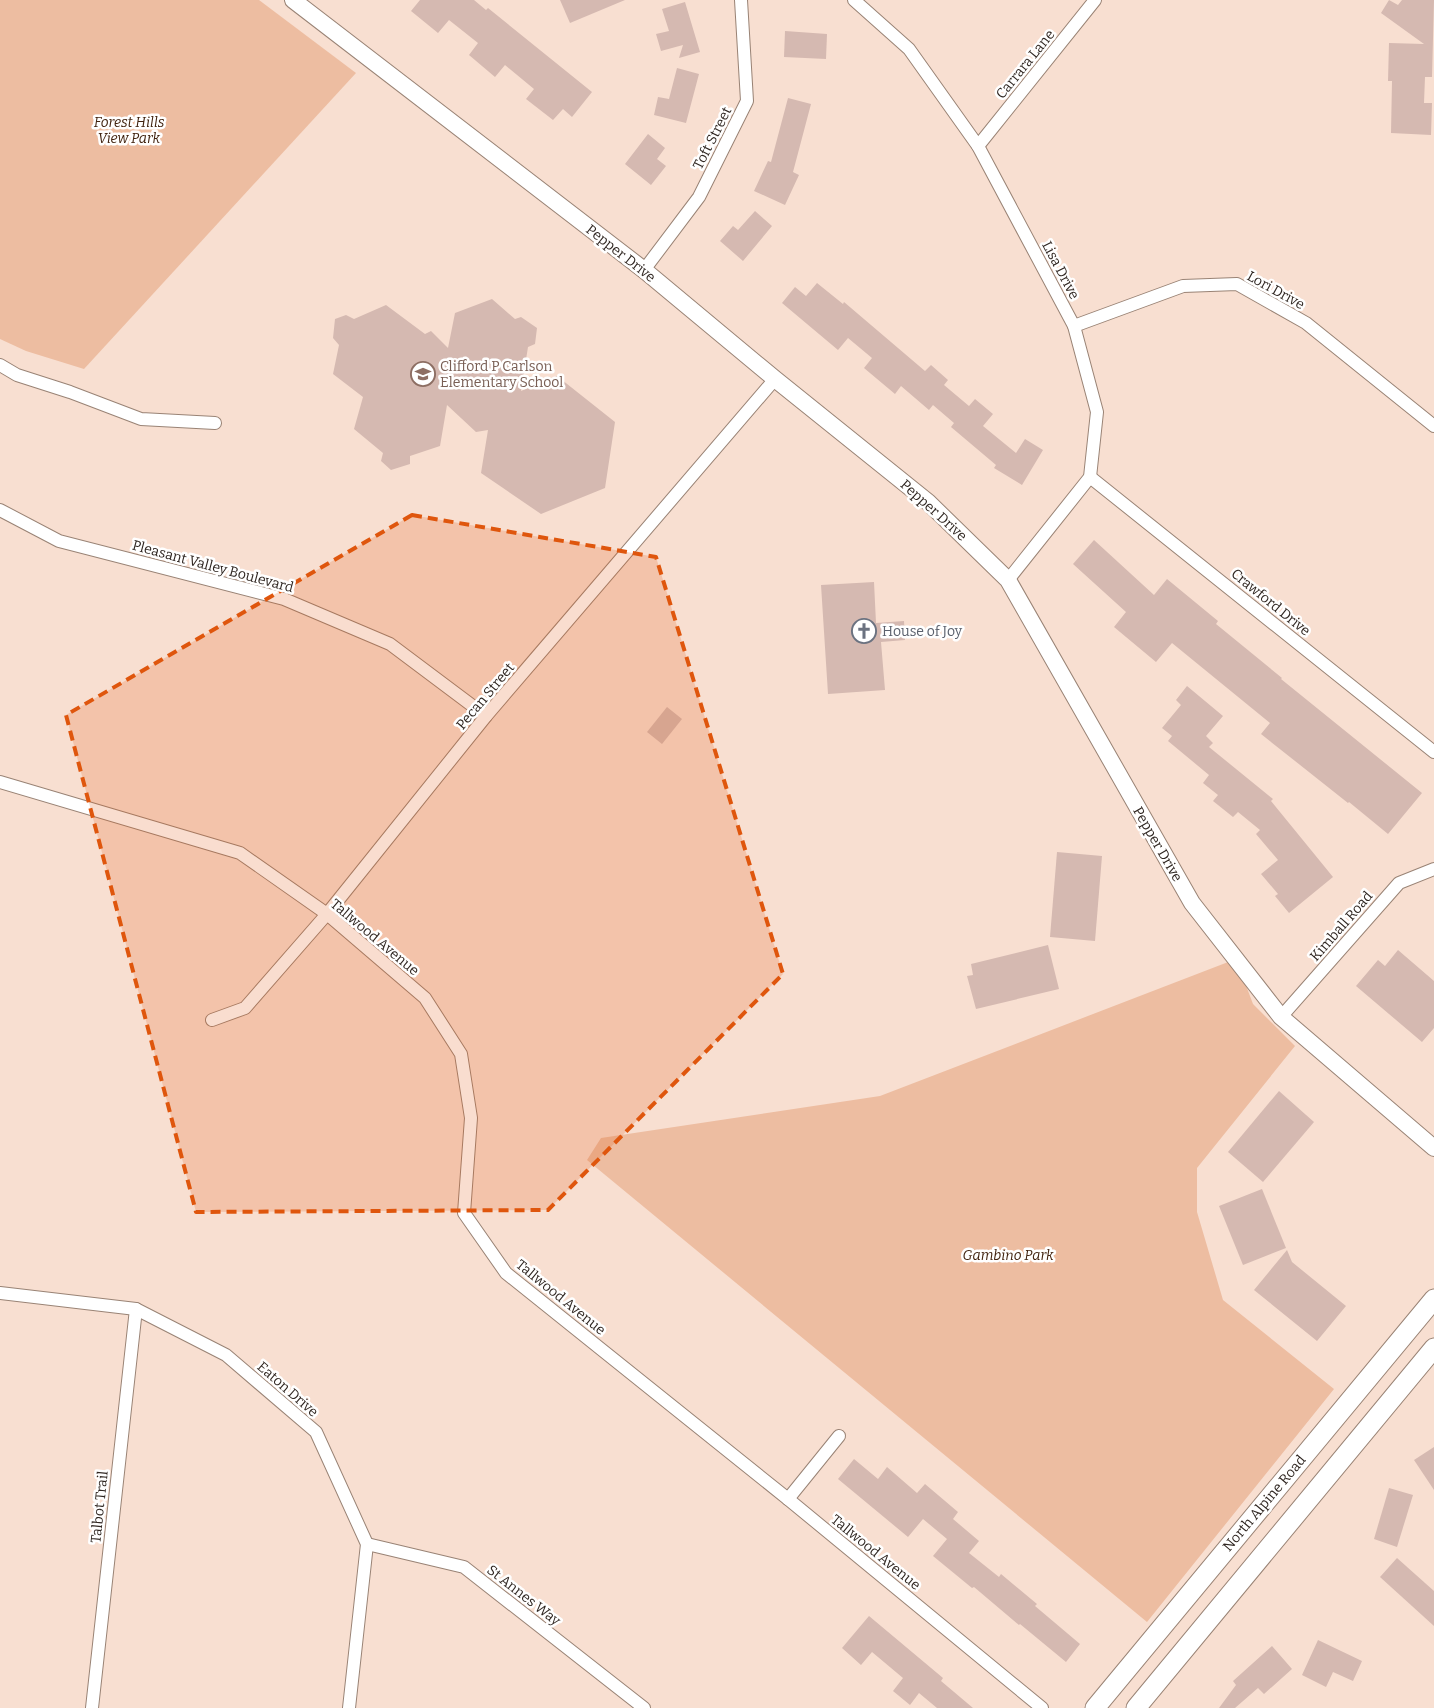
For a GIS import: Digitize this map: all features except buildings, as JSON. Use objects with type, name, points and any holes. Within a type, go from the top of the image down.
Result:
[{"type":"main road","name":"North Alpine Road","points":[[1095,1708],[1434,1299]]},
{"type":"main road","points":[[1136,1708],[1434,1348]]},
{"type":"street","name":"Pepper Drive","points":[[294,0],[644,270],[775,379],[928,502],[1008,580],[1192,903],[1281,1017],[1434,1148]]},
{"type":"street","name":"Toft Street","points":[[644,270],[699,197],[747,101],[741,0]]},
{"type":"street","name":"Lisa Drive","points":[[854,0],[909,48],[978,146],[1074,326],[1097,412],[1090,477]]},
{"type":"street","name":"Carrara Lane","points":[[978,146],[1094,0]]},
{"type":"street","name":"Lori Drive","points":[[1074,326],[1183,286],[1237,284],[1306,324],[1434,426]]},
{"type":"street","points":[[0,365],[17,375],[70,392],[142,419],[215,423]]},
{"type":"street","name":"Pecan Street","points":[[212,1020],[245,1008],[327,914],[486,716],[775,379]]},
{"type":"street","points":[[1008,580],[1090,477]]},
{"type":"street","name":"Crawford Drive","points":[[1090,477],[1434,752]]},
{"type":"street","name":"Pleasant Valley Boulevard","points":[[0,510],[59,541],[284,599],[390,644],[486,716]]},
{"type":"street","name":"Tallwood Avenue","points":[[0,782],[240,853],[327,914],[424,998],[462,1054],[471,1118],[464,1213],[506,1273],[788,1499],[1042,1708]]},
{"type":"street","name":"Kimball Road","points":[[1281,1017],[1399,883],[1434,868]]},
{"type":"street","name":"Eaton Drive","points":[[0,1293],[136,1310],[226,1355],[316,1432],[367,1544]]},
{"type":"street","name":"Talbot Trail","points":[[92,1708],[136,1310]]},
{"type":"street","points":[[788,1499],[839,1436]]},
{"type":"street","points":[[349,1708],[367,1544]]},
{"type":"street","name":"St Annes Way","points":[[367,1544],[464,1567],[644,1708]]},
{"type":"highlighted area","points":[[412,515],[656,557],[783,974],[548,1210],[196,1212],[66,715]]},
{"type":"green space","name":"Forest Hills View Park","points":[[0,0],[259,0],[356,73],[84,369],[26,351],[0,339]]},
{"type":"green space","name":"Gambino Park","points":[[1236,959],[1253,1004],[1295,1046],[1197,1168],[1197,1212],[1223,1300],[1334,1389],[1147,1622],[587,1160],[601,1138],[880,1096]]},
{"type":"place","name":"Clifford P Carlson Elementary School","points":[[423,374]]},
{"type":"place","name":"House of Joy","points":[[864,631]]}]
